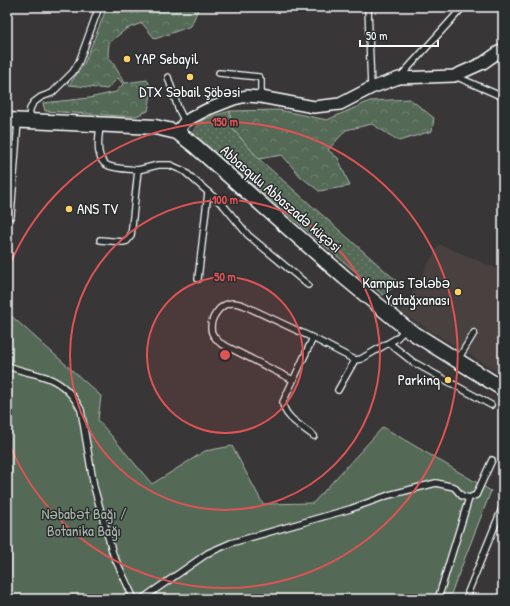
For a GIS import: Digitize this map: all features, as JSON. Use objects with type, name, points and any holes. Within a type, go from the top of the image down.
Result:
[{"type":"street","points":[[181,127],[206,110],[234,99],[247,96],[261,97],[304,106],[340,104],[386,81],[399,78],[454,76],[483,63],[503,49]]},
{"type":"street","name":"Abbasqulu Abbaszadə küçəsi","points":[[18,121],[181,127],[195,146],[344,277],[407,329],[503,389]]},
{"type":"lane","points":[[12,216],[18,121],[30,109],[33,103],[41,97],[52,93],[73,72],[79,62],[99,7]]},
{"type":"lane","points":[[368,7],[371,88]]},
{"type":"lane","points":[[399,78],[463,7]]},
{"type":"lane","points":[[219,73],[259,77],[261,80],[261,97]]},
{"type":"lane","points":[[454,76],[503,97]]},
{"type":"lane","points":[[168,77],[178,108],[181,127]]},
{"type":"lane","points":[[100,125],[99,154],[103,162],[108,166],[138,170],[170,165],[184,171],[224,206],[248,235],[308,285]]},
{"type":"lane","points":[[100,240],[123,242],[127,241],[131,236],[138,170]]},
{"type":"lane","points":[[198,279],[208,192]]},
{"type":"lane","points":[[293,380],[220,343],[212,334],[211,327],[215,314],[219,309],[233,303],[243,305],[313,338],[355,360],[361,359],[389,343],[407,329]]},
{"type":"lane","points":[[457,361],[474,333]]},
{"type":"lane","points":[[313,338],[283,402],[283,407],[285,412],[290,417],[314,436]]},
{"type":"lane","points":[[389,343],[413,362],[491,405]]},
{"type":"lane","points":[[338,390],[355,360]]},
{"type":"lane","points":[[7,365],[15,370],[48,378],[69,392],[77,401],[81,410],[96,494],[113,554],[134,599]]},
{"type":"lane","points":[[142,599],[208,553],[231,544],[350,509],[389,494],[436,483],[454,487],[462,496],[469,498],[476,495],[492,460]]},
{"type":"lane","points":[[438,599],[469,498]]},
{"type":"lane","points":[[473,599],[469,597],[468,592],[503,506]]},
{"type":"shaded area","name":"Kampus Tələbə Yatağxanası","points":[[439,244],[503,271],[503,375],[401,313]]},
{"type":"green space","points":[[107,7],[199,7],[191,26],[155,39],[142,23],[126,29],[109,43],[108,55],[125,83],[147,80],[152,89],[148,111],[136,116],[120,116],[45,111],[43,103],[89,98],[116,92],[123,84],[118,78],[107,89],[69,85],[84,64]]},
{"type":"green space","points":[[410,99],[434,118],[432,131],[399,141],[372,124],[346,130],[328,150],[338,158],[350,186],[319,191],[300,176],[282,155],[259,159],[231,127],[230,111],[279,110],[327,120],[370,101]]},
{"type":"green space","points":[[230,111],[231,127],[259,159],[399,283],[383,295],[196,137],[193,132],[199,123],[208,118]]},
{"type":"green space","name":"Nəbabət Bağı / Botanika Bağı","points":[[7,312],[101,396],[98,420],[152,484],[205,451],[232,446],[263,504],[313,503],[383,427],[491,491],[449,599],[7,599]]},
{"type":"place","name":"YAP Sebayil","points":[[127,59]]},
{"type":"place","name":"DTX Səbail Şöbəsi","points":[[190,77]]},
{"type":"place","name":"ANS TV","points":[[69,209]]},
{"type":"place","name":"Kampus Tələbə Yatağxanası","points":[[458,292]]},
{"type":"place","name":"Parkinq","points":[[448,380]]}]
